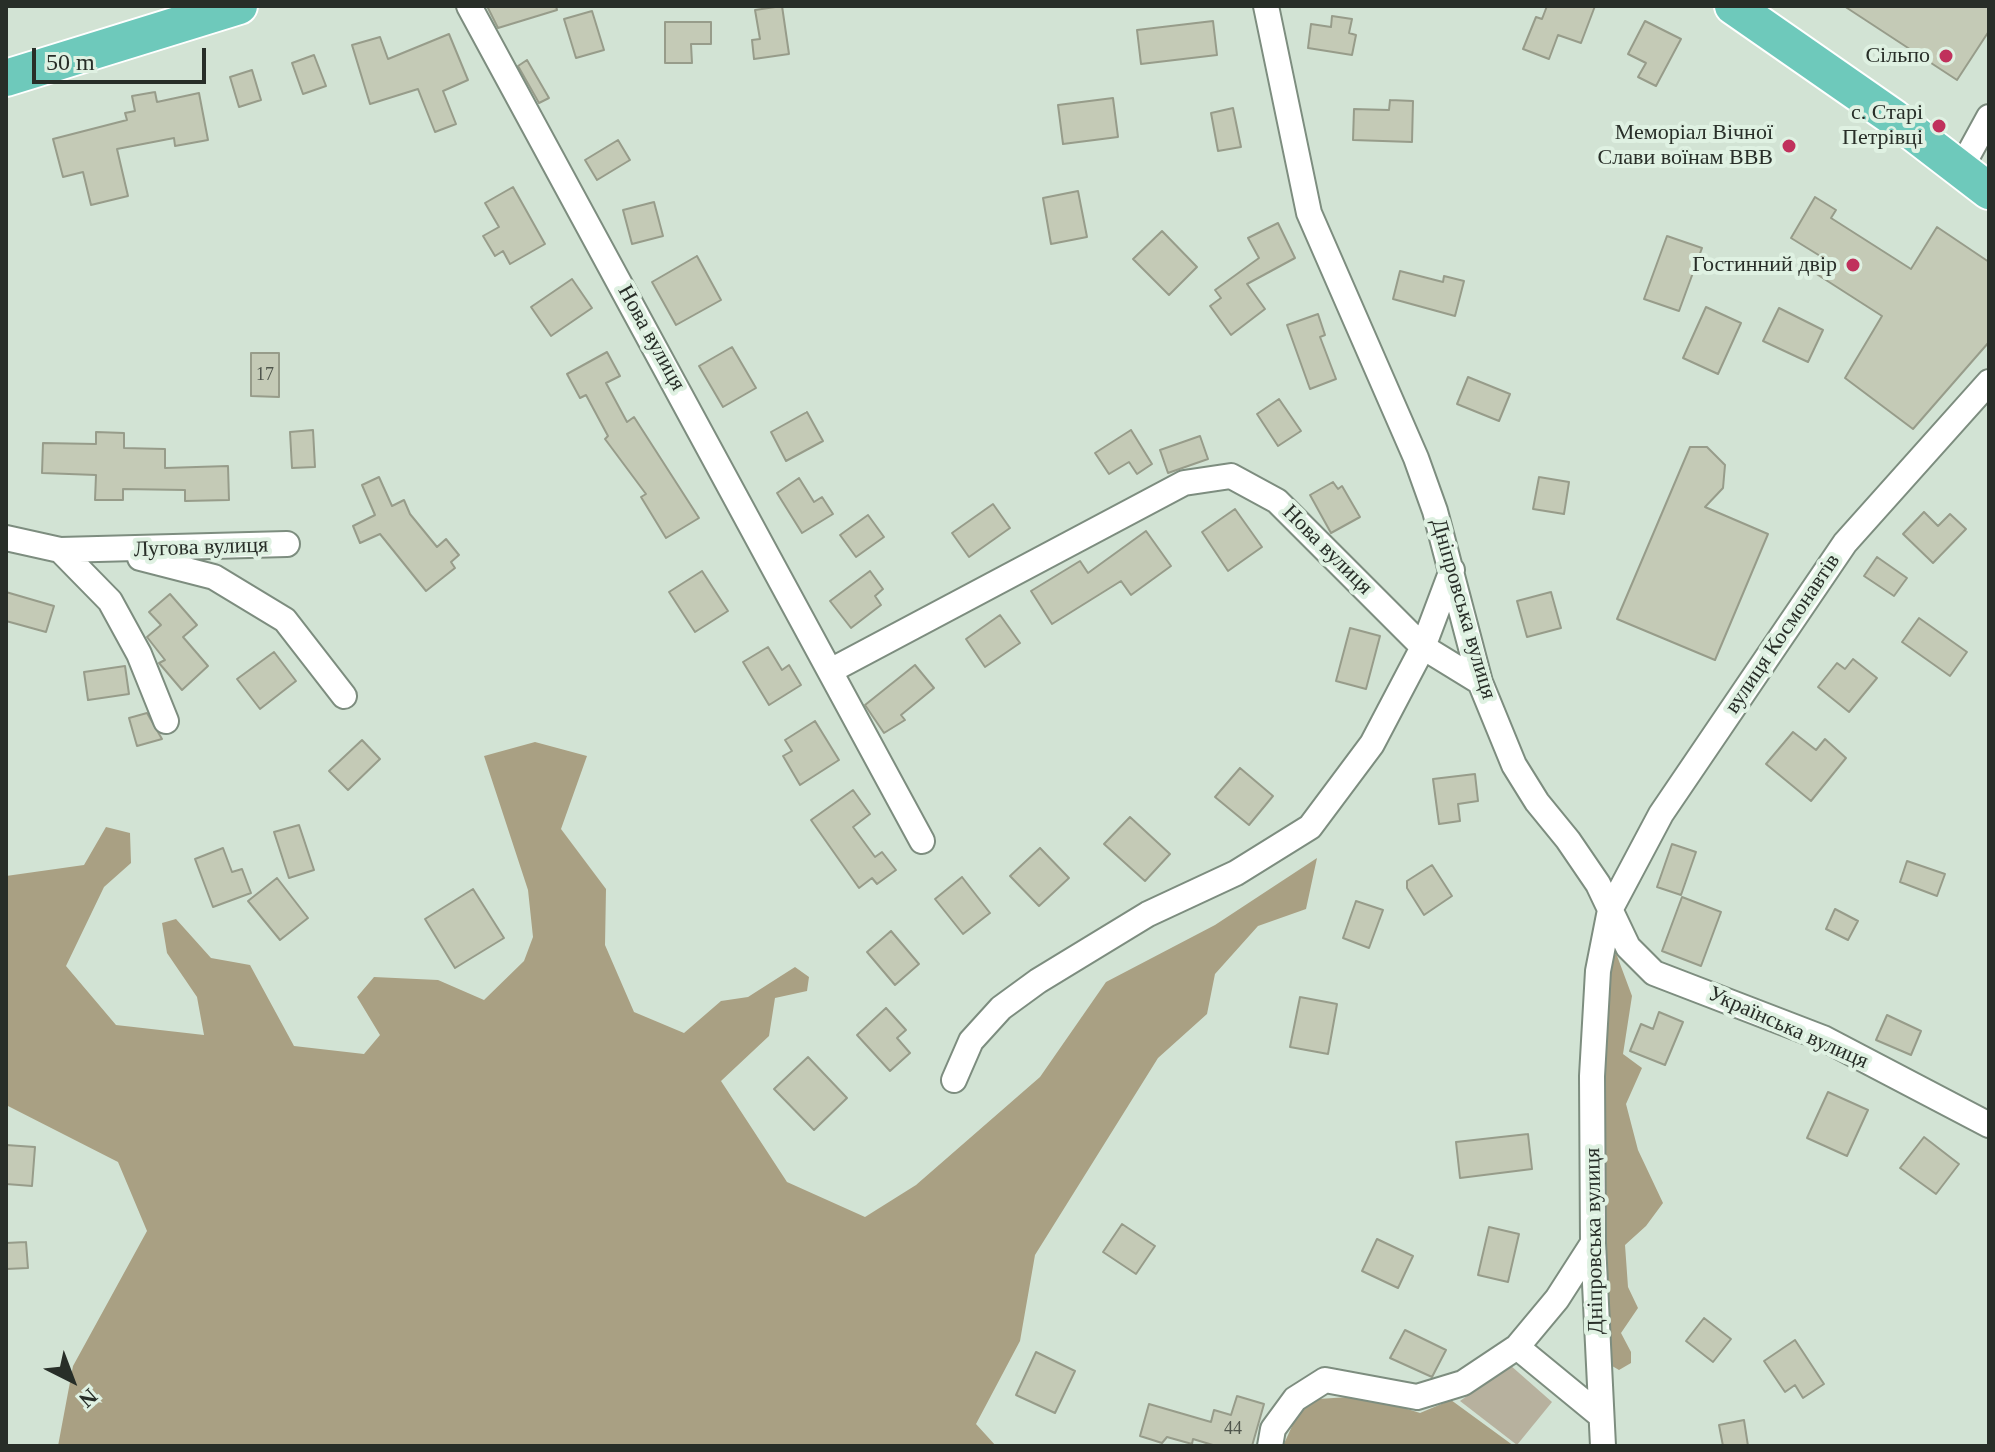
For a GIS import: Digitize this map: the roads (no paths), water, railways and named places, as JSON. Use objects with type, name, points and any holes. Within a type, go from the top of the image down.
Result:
[{"type":"main road","points":[[6,78],[239,6]]},
{"type":"main road","points":[[1733,6],[1894,118],[1989,191]]},
{"type":"street","name":"Нова вулиця","points":[[469,6],[832,670],[922,841]]},
{"type":"street","name":"Дніпровська вулиця","points":[[1266,6],[1309,213],[1416,458],[1452,570],[1480,682],[1514,765],[1537,802],[1598,884],[1610,910],[1598,971],[1593,1061],[1593,1243],[1603,1446]]},
{"type":"street","points":[[1960,170],[1989,117]]},
{"type":"street","name":"вулиця Космонавтів","points":[[1610,910],[1661,814],[1845,543],[1989,382]]},
{"type":"street","name":"Нова вулиця","points":[[832,670],[1184,483],[1231,476],[1277,501],[1423,647],[1480,682]]},
{"type":"street","name":"Лугова вулиця","points":[[6,538],[60,550],[115,551],[287,544]]},
{"type":"street","points":[[60,550],[110,601],[139,654],[166,721]]},
{"type":"street","name":"Лугова вулиця","points":[[115,551],[214,577],[285,620],[344,696]]},
{"type":"street","points":[[954,1080],[971,1041],[1001,1008],[1038,981],[1148,914],[1236,873],[1310,827],[1372,744],[1423,647],[1452,570]]},
{"type":"street","name":"Українська вулиця","points":[[1610,910],[1628,947],[1654,973],[1823,1038],[1989,1125]]},
{"type":"street","points":[[1270,1446],[1273,1429],[1295,1399],[1325,1380],[1417,1397],[1463,1383],[1517,1347],[1557,1299],[1593,1243]]},
{"type":"street","points":[[1517,1347],[1601,1416]]},
{"type":"place","name":"Сільпо","points":[[1946,56]]},
{"type":"place","name":"с. Старі Петрівці","points":[[1939,126]]},
{"type":"place","name":"Меморіал Вічної Слави воїнам ВВВ","points":[[1789,146]]},
{"type":"place","name":"Гостинний двір","points":[[1853,265]]}]
